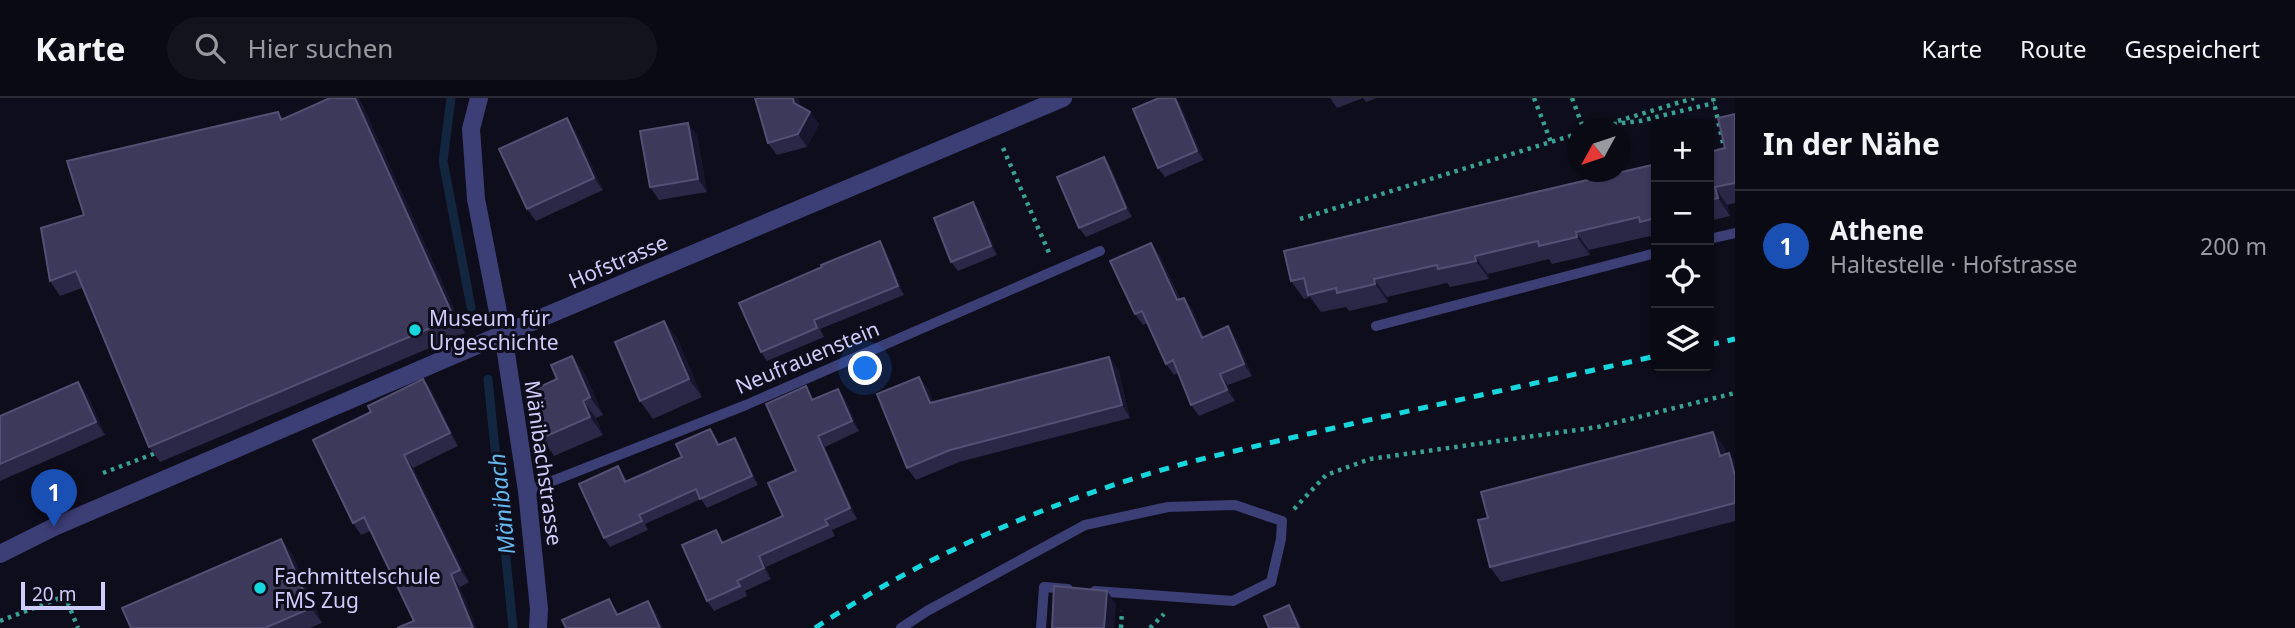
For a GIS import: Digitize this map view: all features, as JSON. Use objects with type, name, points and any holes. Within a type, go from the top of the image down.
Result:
[{"type":"street","name":"Mänibachstrasse","points":[[479,98],[471,129],[476,199],[503,334],[527,491],[538,628]]},
{"type":"street","name":"Hofstrasse","points":[[0,554],[54,527],[503,334],[1063,98]]},
{"type":"lane","points":[[1714,239],[1735,233]]},
{"type":"lane","name":"Neufrauenstein","points":[[527,491],[746,405],[1100,251]]},
{"type":"lane","points":[[1377,326],[1651,254]]},
{"type":"lane","points":[[901,628],[927,611],[1085,525],[1168,507],[1235,505],[1282,522],[1281,540],[1271,582],[1233,601],[1044,587],[1041,628]]},
{"type":"path","points":[[1534,98],[1551,142]]},
{"type":"path","points":[[1572,98],[1580,119]]},
{"type":"path","points":[[1625,119],[1694,98]]},
{"type":"path","points":[[1630,122],[1713,100],[1725,154]]},
{"type":"path","points":[[1300,219],[1567,137]]},
{"type":"path","points":[[1004,152],[1046,247]]},
{"type":"path","points":[[1282,522],[1326,475],[1370,459],[1598,428],[1735,393]]},
{"type":"path","points":[[103,473],[156,453]]},
{"type":"path","points":[[0,621],[65,596],[78,628]]},
{"type":"building","points":[[330,98],[355,98],[454,318],[149,447],[76,271],[50,281],[41,228],[84,215],[67,161],[278,112],[281,120]]},
{"type":"building","points":[[755,98],[793,98],[794,103],[810,112],[798,134],[768,143]]},
{"type":"building","points":[[1159,98],[1175,98],[1197,151],[1158,168],[1133,109]]},
{"type":"building","points":[[1735,114],[1735,183],[1715,187],[1718,198],[1714,199],[1714,151],[1725,148],[1718,118]]},
{"type":"building","points":[[567,118],[594,178],[527,209],[499,149]]},
{"type":"building","points":[[688,123],[698,179],[650,187],[640,131]]},
{"type":"building","points":[[1104,157],[1126,208],[1079,228],[1057,177]]},
{"type":"building","points":[[1651,165],[1651,219],[1640,222],[1639,217],[1576,232],[1577,237],[1539,246],[1538,241],[1475,256],[1476,261],[1438,269],[1437,265],[1374,279],[1375,284],[1337,293],[1336,288],[1308,295],[1304,278],[1291,281],[1284,251],[1579,182],[1630,182],[1630,170]]},
{"type":"building","points":[[973,202],[991,246],[951,262],[934,218]]},
{"type":"building","points":[[880,241],[898,286],[814,320],[817,328],[761,352],[739,303]]},
{"type":"building","points":[[1151,243],[1177,300],[1184,298],[1202,338],[1228,326],[1244,364],[1220,374],[1227,390],[1191,405],[1173,360],[1166,364],[1142,311],[1135,314],[1110,261]]},
{"type":"building","points":[[664,321],[689,379],[640,401],[615,342]]},
{"type":"building","points":[[572,356],[590,397],[583,401],[590,417],[542,438],[532,416],[542,411],[533,390],[557,379],[551,365]]},
{"type":"building","points":[[1109,357],[1122,405],[950,450],[907,468],[877,394],[919,377],[930,403]]},
{"type":"building","points":[[423,379],[450,433],[404,455],[460,570],[451,574],[473,628],[397,628],[414,621],[364,517],[353,523],[313,440],[371,412],[368,406]]},
{"type":"building","points":[[78,382],[96,422],[0,464],[0,416]]},
{"type":"building","points":[[806,386],[812,400],[838,389],[852,421],[818,436],[850,508],[825,520],[828,525],[759,556],[764,568],[737,581],[740,586],[707,601],[682,545],[716,530],[722,543],[783,516],[768,483],[796,471],[766,404]]},
{"type":"building","points":[[710,429],[718,445],[735,438],[752,476],[700,499],[696,489],[639,515],[642,521],[604,538],[579,484],[618,466],[625,482],[682,457],[676,444]]},
{"type":"building","points":[[1713,432],[1720,456],[1729,453],[1735,476],[1735,503],[1490,567],[1478,520],[1488,518],[1481,492]]},
{"type":"building","name":"Fachmittelschule FMS Zug","points":[[281,539],[311,608],[265,628],[131,628],[122,608]]},
{"type":"building","points":[[1054,586],[1107,591],[1104,628],[1052,628]]},
{"type":"building","points":[[609,599],[617,615],[648,601],[660,628],[566,628],[562,620]]},
{"type":"building","points":[[1289,605],[1299,628],[1269,628],[1264,616]]},
{"type":"waterway","name":"Mänibach","points":[[451,98],[443,161],[471,307]]},
{"type":"waterway","name":"Mänibach","points":[[488,379],[513,628]]},
{"type":"railway","points":[[1714,344],[1735,339]]},
{"type":"railway","points":[[815,628],[858,601],[948,552],[1041,511],[1137,477],[1248,448],[1651,357]]},
{"type":"place","name":"Museum für Urgeschichte","points":[[415,330]]},
{"type":"place","name":"Athene","points":[[54,527]]},
{"type":"place","name":"Fachmittelschule FMS Zug","points":[[260,588]]}]
